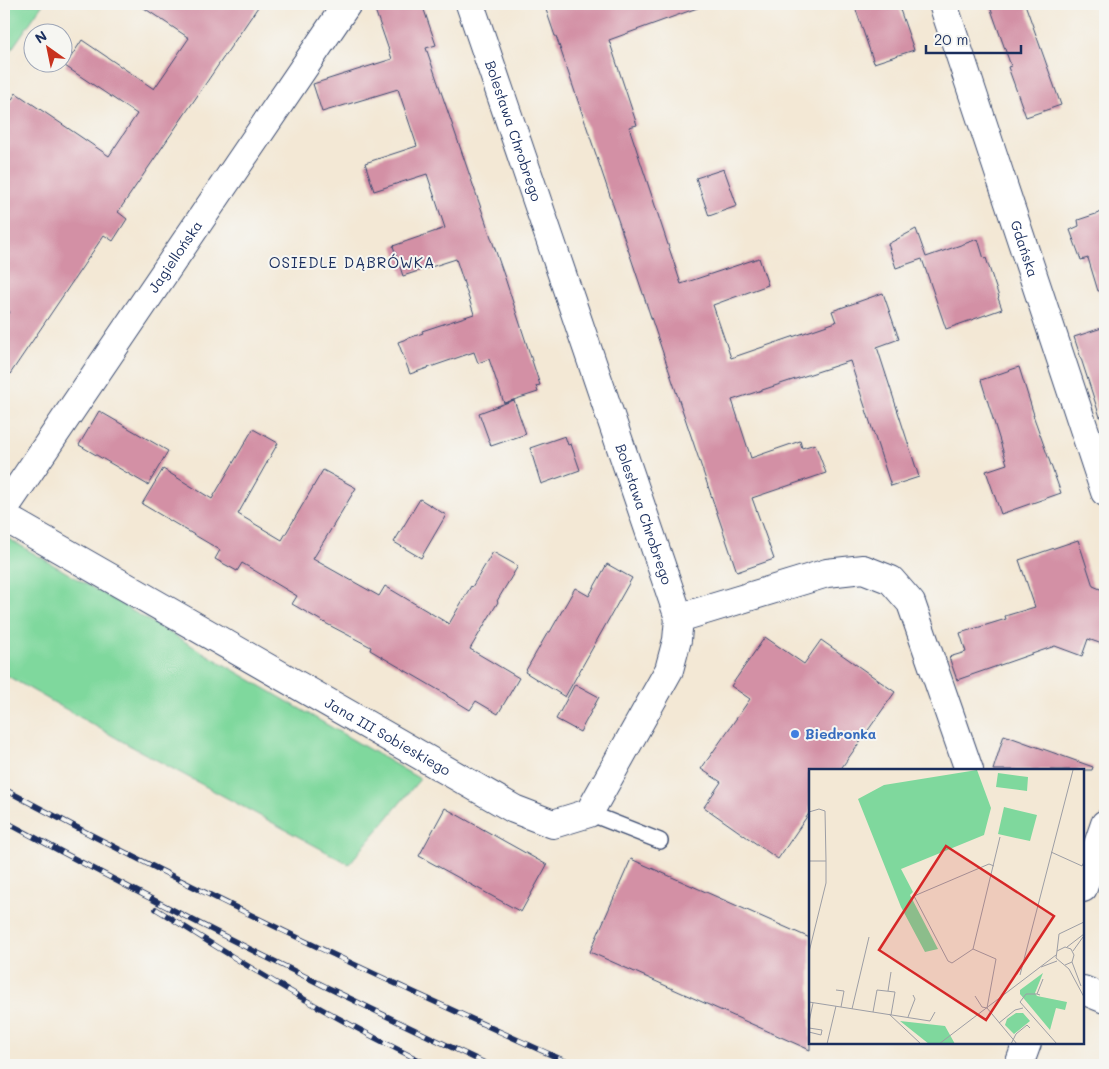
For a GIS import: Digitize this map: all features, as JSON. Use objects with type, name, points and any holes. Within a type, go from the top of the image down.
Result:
[{"type":"street","name":"Jagiellońska","points":[[4,509],[347,4]]},
{"type":"street","name":"Bolesława Chrobrego","points":[[470,4],[679,618]]},
{"type":"street","name":"Gdańska","points":[[943,4],[1105,492]]},
{"type":"street","name":"Jana III Sobieskiego","points":[[4,517],[514,810],[553,824],[589,813]]},
{"type":"street","points":[[589,813],[669,670],[677,640],[679,618],[826,573],[863,569],[891,580],[910,603],[969,769]]},
{"type":"street","points":[[1084,885],[1105,824]]},
{"type":"street","points":[[1084,990],[1105,999]]},
{"type":"street","points":[[1019,1065],[1027,1044]]},
{"type":"lane","points":[[589,813],[660,841]]},
{"type":"green space","points":[[4,4],[43,4],[30,22],[22,22],[22,34],[4,60]]},
{"type":"green space","points":[[4,536],[420,779],[349,864],[127,744],[4,674]]},
{"type":"building","points":[[138,4],[260,4],[118,212],[127,219],[113,241],[104,235],[4,383],[4,320],[10,312],[4,308],[4,112],[16,93],[109,156],[137,114],[72,71],[72,55],[82,40],[154,89],[189,38]]},
{"type":"building","points":[[373,4],[422,4],[436,45],[426,48],[540,385],[536,386],[538,392],[504,403],[489,359],[478,363],[474,352],[410,374],[398,342],[423,333],[422,331],[474,314],[456,259],[403,276],[393,246],[445,228],[427,174],[374,191],[365,163],[417,146],[398,89],[322,112],[313,84],[392,59]]},
{"type":"building","points":[[544,4],[700,4],[700,7],[609,40],[637,125],[629,127],[681,284],[759,258],[768,285],[713,305],[731,358],[836,322],[832,311],[883,293],[899,339],[877,347],[919,477],[891,486],[850,361],[732,400],[751,458],[800,441],[802,448],[815,444],[826,473],[752,498],[774,559],[737,572]]},
{"type":"building","points":[[854,4],[898,4],[914,50],[874,63]]},
{"type":"building","points":[[989,4],[1025,4],[1061,105],[1026,117],[1008,67],[1011,66]]},
{"type":"building","points":[[724,169],[737,206],[709,216],[696,178]]},
{"type":"building","points":[[1105,211],[1105,290],[1098,291],[1088,258],[1081,260],[1070,230],[1079,226],[1078,220]]},
{"type":"building","points":[[916,229],[926,257],[978,239],[1002,309],[946,329],[922,259],[896,268],[888,244]]},
{"type":"building","points":[[1105,327],[1105,416],[1100,417],[1074,337]]},
{"type":"building","points":[[1019,367],[1033,415],[1061,493],[1001,514],[986,471],[1007,464],[981,380]]},
{"type":"building","points":[[514,400],[526,434],[491,446],[479,413]]},
{"type":"building","points":[[99,411],[168,451],[148,485],[79,445]]},
{"type":"building","points":[[253,429],[278,443],[238,514],[282,540],[323,470],[356,488],[313,559],[379,596],[385,586],[449,624],[493,552],[518,566],[470,649],[519,678],[498,714],[476,701],[470,710],[370,650],[371,647],[292,604],[297,596],[242,563],[237,571],[215,559],[220,550],[142,504],[163,469],[212,499]]},
{"type":"building","points":[[565,436],[568,445],[571,444],[580,470],[541,484],[530,448]]},
{"type":"building","points":[[420,499],[446,515],[421,558],[394,542]]},
{"type":"building","points":[[1078,540],[1093,586],[1105,591],[1105,645],[1088,639],[1082,656],[1055,646],[957,680],[949,657],[966,652],[960,633],[1006,619],[1005,616],[1035,607],[1019,560]]},
{"type":"building","points":[[607,564],[632,578],[565,697],[525,672],[575,588],[589,596]]},
{"type":"building","name":"Biedronka","points":[[765,637],[804,664],[821,640],[895,692],[841,769],[809,769],[809,813],[778,859],[704,807],[721,782],[701,769],[750,699],[731,686]]},
{"type":"building","points":[[575,684],[599,697],[580,732],[556,719]]},
{"type":"building","points":[[1004,735],[1093,767],[1092,770],[993,769]]},
{"type":"building","points":[[445,808],[547,865],[521,912],[419,856]]},
{"type":"building","points":[[631,859],[809,938],[810,1050],[590,952]]},
{"type":"railway","points":[[4,789],[215,898],[430,1000],[574,1065]]},
{"type":"railway","points":[[4,821],[124,885],[245,946],[489,1065]]},
{"type":"railway","points":[[156,909],[300,997],[429,1065]]},
{"type":"place","name":"Biedronka","points":[[795,734]]},
{"type":"district","name":"OSIEDLE DĄBRÓWKA","points":[[352,263]]}]
